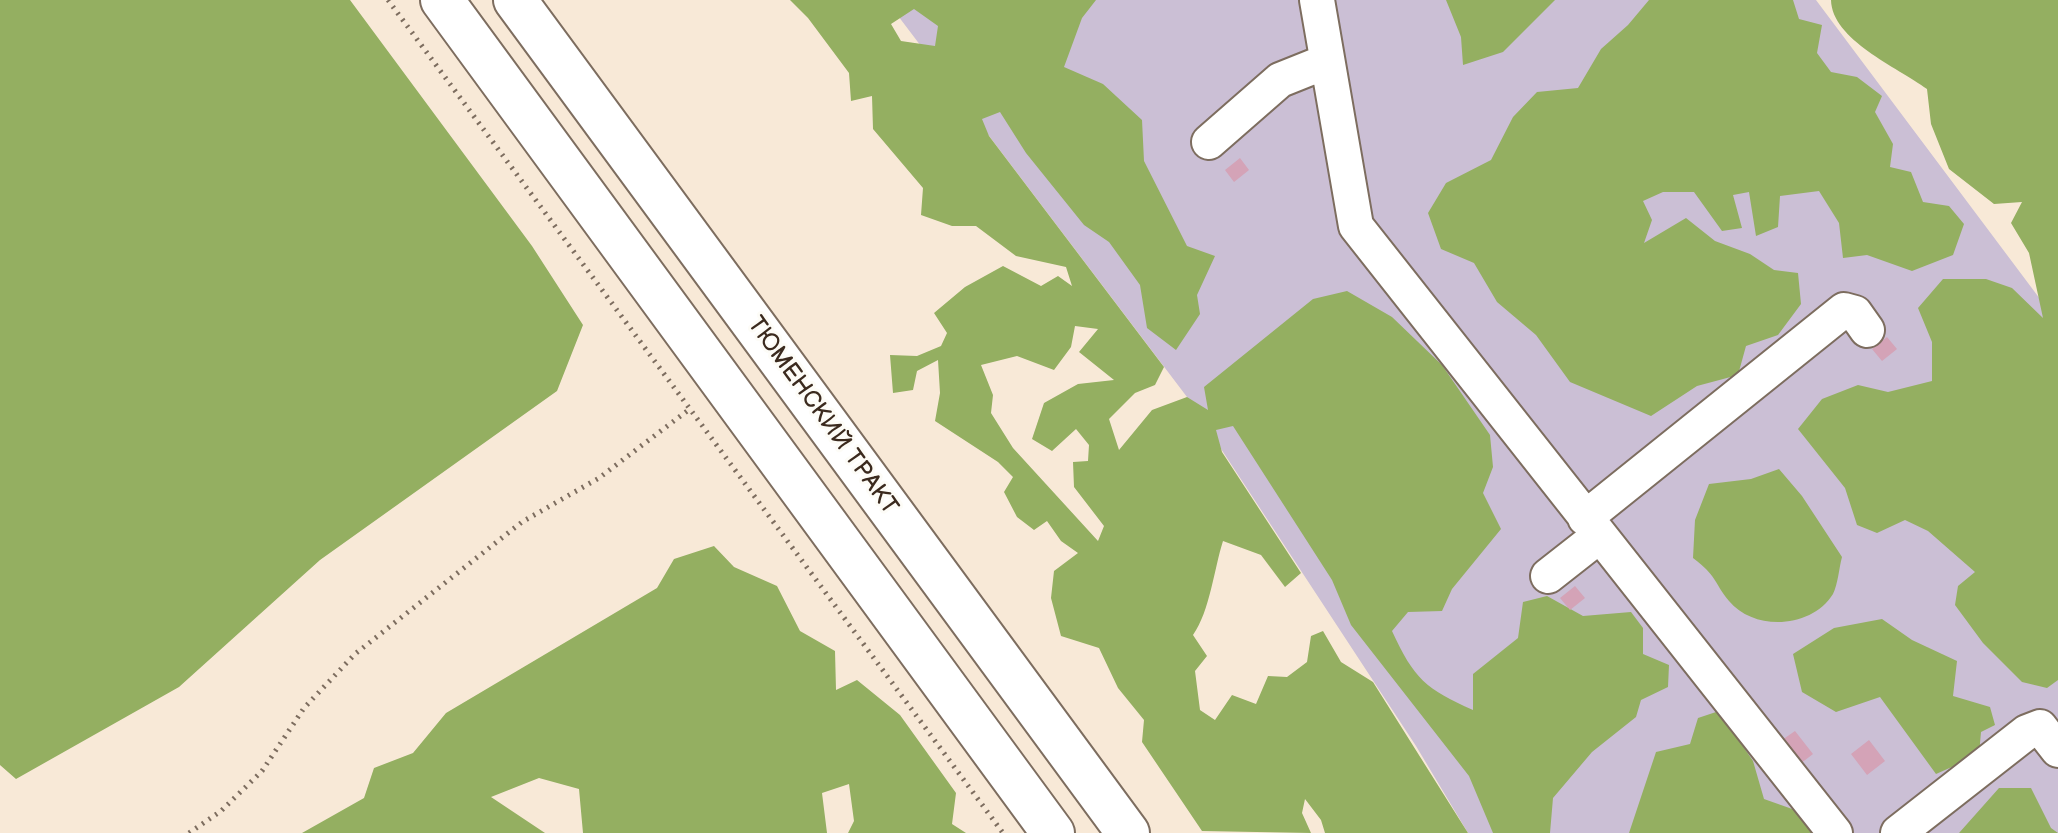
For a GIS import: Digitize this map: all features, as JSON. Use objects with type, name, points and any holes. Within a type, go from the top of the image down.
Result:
[{"type":"main road","points":[[442,0],[1053,833]]},
{"type":"main road","name":"ТЮМЕНСКИЙ ТРАКТ","points":[[515,0],[1128,833]]},
{"type":"lane","points":[[1317,0],[1325,62],[1356,226],[1835,833]]},
{"type":"lane","points":[[1209,142],[1280,80],[1325,62]]},
{"type":"lane","points":[[1548,576],[1592,527],[1844,310],[1855,313],[1867,330]]},
{"type":"lane","points":[[1898,833],[2027,732],[2040,727],[2058,750]]},
{"type":"path","points":[[388,0],[1003,833]]},
{"type":"path","points":[[189,833],[221,811],[262,771],[304,708],[355,654],[522,522],[599,478],[725,384]]},
{"type":"shaded area","points":[[886,0],[1816,0],[2058,323],[2058,833],[1468,833],[1416,746],[1187,397]]},
{"type":"green space","points":[[0,0],[350,0],[532,246],[583,325],[557,391],[320,560],[179,687],[16,779],[0,765]]},
{"type":"green space","points":[[790,0],[1096,0],[1082,18],[1064,67],[1103,84],[1142,120],[1144,161],[1187,246],[1215,256],[1197,295],[1200,314],[1176,350],[1147,328],[1140,285],[1109,242],[1084,225],[1026,153],[1000,112],[982,119],[989,136],[1164,367],[1155,385],[1135,393],[1109,419],[1119,450],[1152,410],[1187,397],[1208,410],[1204,387],[1313,299],[1347,291],[1392,317],[1442,365],[1490,435],[1493,467],[1483,493],[1501,529],[1452,589],[1442,611],[1408,612],[1392,631],[1415,672],[1444,696],[1473,710],[1473,674],[1518,638],[1523,602],[1547,596],[1583,616],[1631,612],[1643,628],[1643,654],[1669,665],[1668,687],[1641,700],[1636,717],[1592,752],[1553,798],[1550,833],[1493,833],[1469,776],[1351,625],[1332,580],[1233,426],[1216,430],[1222,452],[1301,573],[1285,587],[1261,555],[1223,541],[1208,602],[1193,635],[1207,656],[1195,671],[1200,710],[1215,720],[1232,695],[1256,704],[1268,676],[1287,677],[1307,662],[1311,636],[1323,631],[1341,662],[1373,682],[1468,833],[1325,833],[1321,820],[1305,799],[1302,813],[1311,833],[1202,831],[1142,742],[1144,720],[1118,688],[1099,648],[1061,636],[1051,598],[1054,571],[1078,553],[1061,541],[1047,521],[1034,530],[1017,517],[1004,492],[1013,477],[998,462],[935,421],[940,393],[938,360],[917,371],[913,390],[893,393],[890,355],[917,356],[941,346],[947,333],[934,313],[965,287],[1003,266],[1041,286],[1058,276],[1072,286],[1066,267],[1016,256],[976,226],[952,226],[921,215],[923,188],[873,129],[872,96],[851,101],[849,73],[808,18]],"holes":[[[914,9],[938,26],[935,46],[901,41],[891,24]],[[1075,326],[1098,329],[1079,352],[1114,380],[1078,384],[1044,403],[1032,439],[1052,451],[1076,429],[1089,445],[1088,461],[1073,462],[1074,487],[1104,526],[1098,541],[1013,448],[991,413],[993,395],[981,365],[1017,356],[1054,370],[1071,347]]]},
{"type":"green space","points":[[1446,0],[1555,0],[1503,52],[1463,65],[1461,37]]},
{"type":"green space","points":[[1649,0],[1793,0],[1799,19],[1822,25],[1817,53],[1831,72],[1857,77],[1882,96],[1875,112],[1893,144],[1890,167],[1911,172],[1923,202],[1949,206],[1964,224],[1953,255],[1912,271],[1867,255],[1843,258],[1839,223],[1819,191],[1780,196],[1778,227],[1756,236],[1749,192],[1733,195],[1742,228],[1722,231],[1694,192],[1663,192],[1643,201],[1652,220],[1644,243],[1686,218],[1715,241],[1750,254],[1774,270],[1798,273],[1801,304],[1778,335],[1746,346],[1738,375],[1697,386],[1651,416],[1570,382],[1536,335],[1497,302],[1474,263],[1441,249],[1428,213],[1446,183],[1491,160],[1513,117],[1537,92],[1578,88],[1601,49],[1628,25]]},
{"type":"green space","points":[[1831,0],[2058,0],[2058,680],[2047,688],[2022,682],[1983,643],[1955,605],[1958,586],[1975,572],[1928,531],[1905,520],[1877,533],[1857,525],[1845,488],[1798,429],[1822,399],[1858,385],[1888,392],[1932,381],[1932,342],[1918,308],[1943,279],[1986,279],[2012,288],[2043,318],[2029,253],[2011,223],[2022,202],[1994,204],[1949,169],[1931,124],[1927,89],[1854,40],[1842,28]]},
{"type":"green space","points":[[1779,469],[1802,496],[1842,557],[1835,590],[1824,605],[1812,614],[1783,622],[1753,618],[1740,611],[1729,601],[1711,574],[1693,558],[1695,520],[1709,484],[1751,479]]},
{"type":"green space","points":[[714,546],[734,567],[777,586],[800,631],[835,651],[836,690],[857,680],[900,715],[956,793],[952,824],[966,833],[848,833],[854,821],[849,784],[822,793],[827,833],[583,833],[579,789],[539,778],[491,797],[545,833],[302,833],[364,798],[374,768],[413,753],[446,713],[657,588],[674,559]]},
{"type":"green space","points":[[1882,619],[1912,640],[1957,661],[1953,696],[1990,707],[1995,725],[1981,732],[1979,755],[1936,774],[1880,697],[1836,712],[1802,692],[1793,654],[1834,628]]},
{"type":"green space","points":[[1719,711],[1753,761],[1764,799],[1795,810],[1812,833],[1629,833],[1656,752],[1690,744],[1698,718]]},
{"type":"green space","points":[[1999,788],[2031,788],[2051,828],[2058,833],[1959,833]]},
{"type":"building","points":[[1240,158],[1249,170],[1234,182],[1225,170]]},
{"type":"building","points":[[1887,337],[1897,349],[1882,361],[1872,349]]},
{"type":"building","points":[[1575,586],[1585,598],[1570,610],[1560,598]]},
{"type":"building","points":[[1795,731],[1813,754],[1800,764],[1782,740]]},
{"type":"building","points":[[1869,740],[1885,761],[1867,775],[1851,754]]}]
